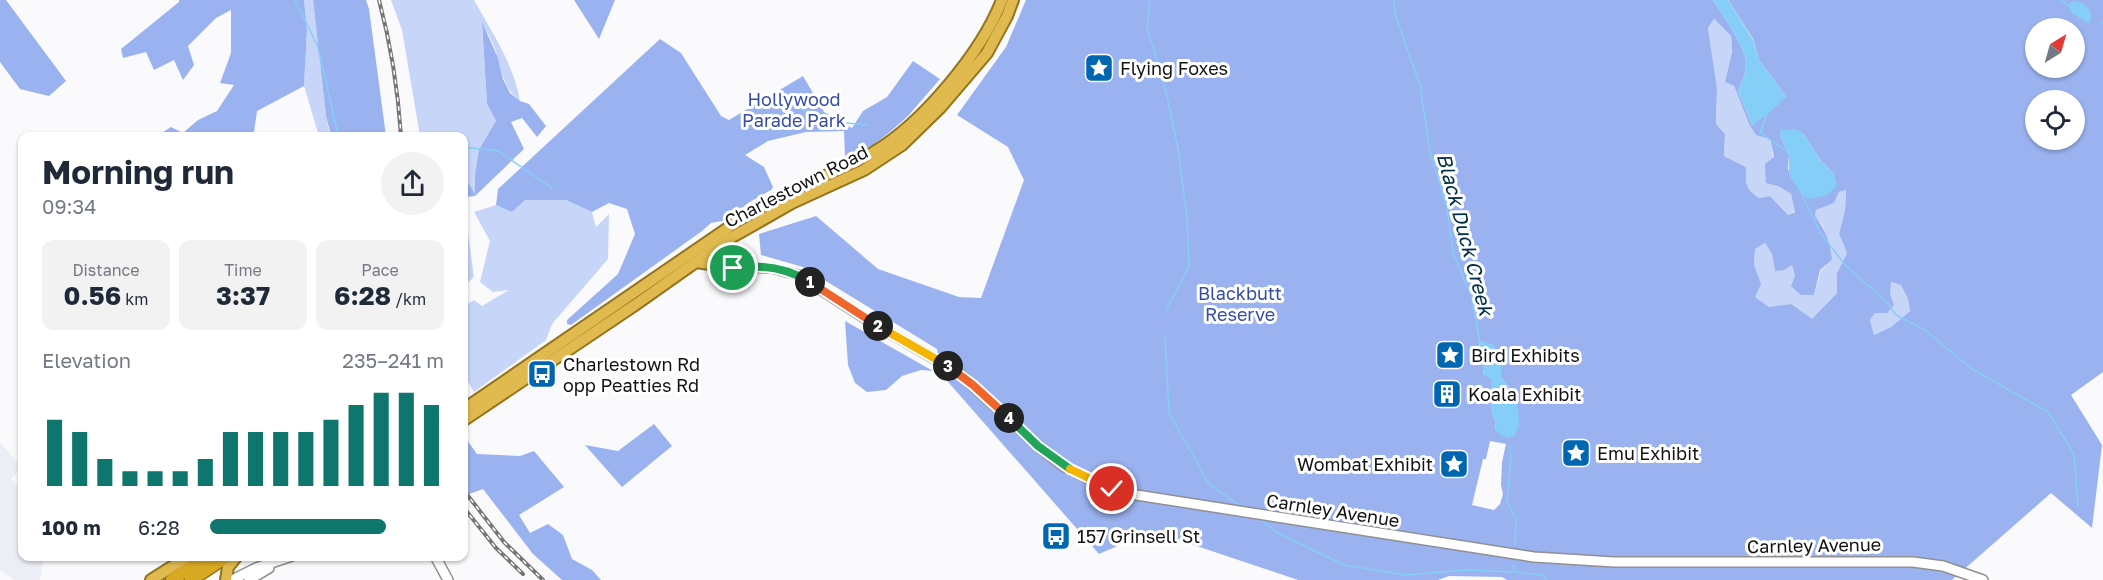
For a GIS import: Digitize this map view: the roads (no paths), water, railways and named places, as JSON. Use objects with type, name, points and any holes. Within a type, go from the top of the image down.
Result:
[{"type":"highway","name":"Charlestown Road","points":[[468,406],[709,246],[769,202],[860,160],[898,135],[930,104],[968,60],[987,33],[1002,0]]},
{"type":"highway","name":"Charlestown Road","points":[[468,417],[696,262],[709,246],[769,214],[864,170],[902,145],[940,108],[987,53],[1003,25],[1013,0]]},
{"type":"highway","points":[[696,262],[724,266]]},
{"type":"highway","points":[[151,580],[181,561]]},
{"type":"highway","points":[[172,580],[200,561]]},
{"type":"highway","points":[[191,580],[220,561]]},
{"type":"highway","points":[[226,580],[229,565],[233,561]]},
{"type":"main road","points":[[709,246],[724,266]]},
{"type":"main road","name":"Carnley Avenue","points":[[709,246],[727,259],[745,267]]},
{"type":"main road","name":"Carnley Avenue","points":[[724,266],[772,268],[798,275],[883,329],[959,373],[1063,466],[1095,482],[1130,494],[1534,557],[1645,562],[1913,562],[1949,568],[1983,580]]},
{"type":"main road","points":[[232,580],[260,567],[282,561]]},
{"type":"main road","points":[[249,580],[282,561]]},
{"type":"main road","points":[[438,561],[448,580]]},
{"type":"waterway","points":[[295,0],[318,47],[337,132]]},
{"type":"waterway","points":[[1150,0],[1147,27],[1166,92],[1178,149],[1187,217],[1189,266],[1165,312]]},
{"type":"waterway","name":"Black Duck Creek","points":[[1394,0],[1395,14],[1420,85],[1430,152],[1447,208],[1453,253],[1471,296],[1480,341]]},
{"type":"waterway","points":[[2060,0],[2070,6]]},
{"type":"waterway","points":[[782,102],[836,122],[867,125]]},
{"type":"waterway","points":[[1768,112],[1760,132],[1787,152]]},
{"type":"waterway","points":[[468,147],[498,151],[552,188]]},
{"type":"waterway","points":[[1799,188],[1821,234],[1847,267],[1887,302],[1896,315],[1925,330],[1972,369],[2048,412],[2074,454],[2078,506]]},
{"type":"waterway","points":[[1165,335],[1169,413],[1209,484],[1242,507]]},
{"type":"waterway","name":"Black Duck Creek","points":[[1510,447],[1507,502],[1516,519],[1515,546]]},
{"type":"waterway","points":[[1262,521],[1278,533],[1344,565],[1405,575],[1466,570],[1515,572],[1542,575],[1547,580]]},
{"type":"waterway","name":"Black Duck Creek","points":[[1513,564],[1515,571]]},
{"type":"railway","points":[[379,0],[393,68],[401,132]]},
{"type":"railway","points":[[468,496],[504,542],[543,580]]},
{"type":"railway","points":[[468,513],[496,548],[523,574]]},
{"type":"place","name":"Flying Foxes","points":[[1099,68]]},
{"type":"place","name":"Bird Exhibits","points":[[1450,355]]},
{"type":"place","name":"Charlestown Rd opp Peatties Rd","points":[[542,374]]},
{"type":"place","name":"Koala Exhibit","points":[[1447,394]]},
{"type":"place","name":"Emu Exhibit","points":[[1576,453]]},
{"type":"place","name":"Wombat Exhibit","points":[[1454,464]]},
{"type":"place","name":"157 Grinsell St","points":[[1056,536]]},
{"type":"park label","name":"Hollywood Parade Park","points":[[794,109]]},
{"type":"park label","name":"Blackbutt Reserve","points":[[1240,303]]}]
